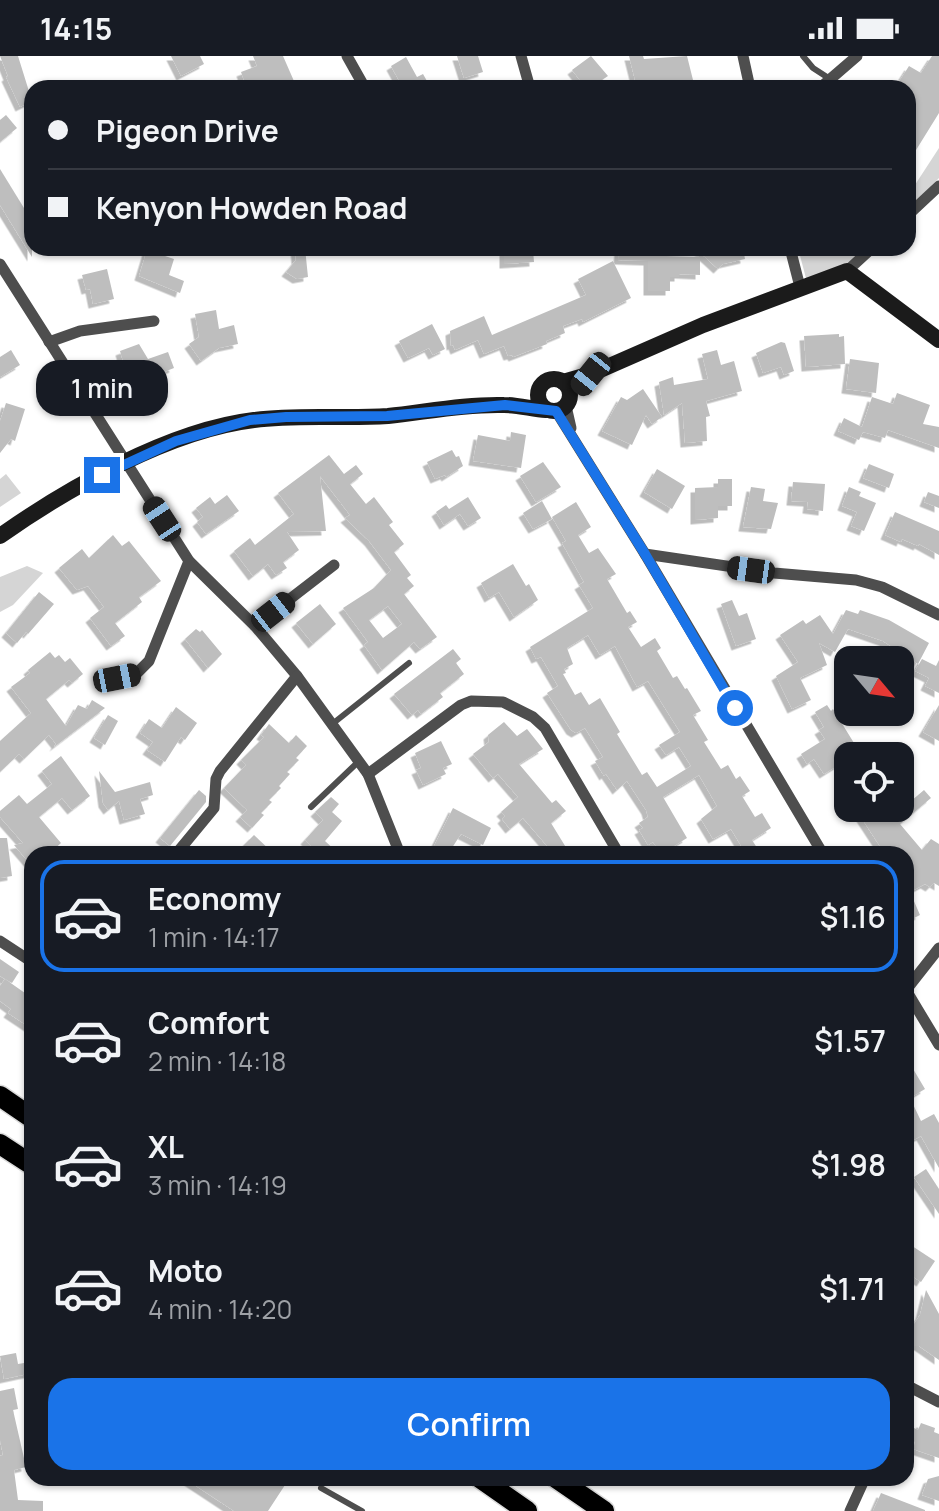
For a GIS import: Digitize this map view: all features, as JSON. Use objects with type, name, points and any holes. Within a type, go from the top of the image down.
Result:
[{"type":"highway","points":[[0,1096],[24,1112]]},
{"type":"highway","points":[[0,1144],[24,1160]]},
{"type":"highway","points":[[491,1486],[527,1511]]},
{"type":"highway","points":[[568,1486],[604,1511]]},
{"type":"street","points":[[347,56],[360,80]]},
{"type":"street","points":[[521,56],[527,80]]},
{"type":"street","points":[[743,56],[748,80]]},
{"type":"street","points":[[830,79],[857,56]]},
{"type":"street","points":[[916,208],[939,186]]},
{"type":"street","points":[[792,256],[800,287]]},
{"type":"street","points":[[505,405],[539,389],[546,381],[563,382],[591,374],[703,325],[847,271],[863,256]]},
{"type":"street","points":[[0,264],[189,561],[255,626],[297,676],[368,774],[397,846]]},
{"type":"street","points":[[847,271],[939,340]]},
{"type":"street","points":[[49,342],[80,331],[154,321]]},
{"type":"street","points":[[0,536],[41,508],[126,463],[176,441],[250,420],[387,416],[505,405],[559,407],[591,374]]},
{"type":"street","points":[[559,407],[569,391],[563,382]]},
{"type":"street","points":[[539,389],[538,400],[559,407],[573,436],[818,846]]},
{"type":"street","points":[[645,554],[774,573],[856,580],[882,587],[939,615]]},
{"type":"street","points":[[117,678],[135,675],[149,661],[189,561]]},
{"type":"street","points":[[255,626],[334,565]]},
{"type":"street","points":[[183,846],[214,808],[216,779],[220,771],[297,676]]},
{"type":"street","points":[[368,774],[461,705],[482,700],[503,702],[533,717],[545,728],[614,846]]},
{"type":"street","points":[[0,941],[24,957]]},
{"type":"street","points":[[914,980],[939,948]]},
{"type":"street","points":[[914,1003],[939,1045]]},
{"type":"street","points":[[914,1389],[939,1402]]},
{"type":"street","points":[[850,1511],[861,1486]]},
{"type":"lane","points":[[803,56],[813,68],[830,79]]},
{"type":"lane","points":[[331,725],[409,663]]},
{"type":"lane","points":[[311,807],[358,762]]},
{"type":"lane","points":[[321,1488],[362,1511]]},
{"type":"shaded area","points":[[939,148],[939,178],[916,202],[916,183]]},
{"type":"shaded area","points":[[800,256],[863,256],[854,266],[807,282]]},
{"type":"shaded area","points":[[6,474],[21,493],[0,507],[0,479]]},
{"type":"shaded area","points":[[27,566],[43,573],[13,605],[0,612],[0,577]]},
{"type":"building","points":[[0,56],[18,56],[25,80],[24,105],[20,107],[6,77]]},
{"type":"building","points":[[171,56],[200,56],[204,64],[181,76]]},
{"type":"building","points":[[253,56],[283,56],[294,80],[244,80],[241,72],[257,66]]},
{"type":"building","points":[[457,56],[478,56],[483,72],[464,78]]},
{"type":"building","points":[[591,56],[608,76],[602,80],[580,80],[572,70]]},
{"type":"building","points":[[629,56],[643,56],[644,59],[687,56],[693,80],[635,80]]},
{"type":"building","points":[[932,56],[939,56],[939,113],[916,150],[916,80],[900,80],[909,66],[921,73]]},
{"type":"building","points":[[406,57],[417,77],[423,74],[426,80],[399,80],[391,66]]},
{"type":"building","points":[[6,115],[17,128],[0,142],[0,120]]},
{"type":"building","points":[[0,169],[24,208],[24,244],[0,205]]},
{"type":"building","points":[[145,256],[165,256],[174,259],[169,275],[184,281],[180,293],[139,276]]},
{"type":"building","points":[[296,256],[306,256],[308,277],[297,279],[286,272]]},
{"type":"building","points":[[504,256],[534,256],[534,262],[504,264]]},
{"type":"building","points":[[618,256],[700,257],[700,275],[679,274],[679,277],[670,277],[670,291],[648,291],[648,261],[618,260]]},
{"type":"building","points":[[704,256],[744,256],[745,259],[723,264],[718,269]]},
{"type":"building","points":[[613,261],[631,298],[583,322],[582,319],[563,326],[565,333],[546,341],[547,344],[513,357],[508,356],[504,346],[484,354],[478,340],[455,350],[451,346],[450,331],[484,316],[492,335],[586,295],[578,279]]},
{"type":"building","points":[[107,269],[114,299],[93,304],[90,289],[86,290],[82,275]]},
{"type":"building","points":[[216,310],[219,329],[234,325],[238,344],[219,348],[201,361],[189,344],[199,337],[195,314]]},
{"type":"building","points":[[432,324],[445,349],[433,355],[429,348],[408,358],[399,341]]},
{"type":"building","points":[[839,334],[839,337],[844,336],[845,364],[806,367],[804,336]]},
{"type":"building","points":[[785,343],[794,371],[784,375],[781,367],[763,373],[756,353]]},
{"type":"building","points":[[139,344],[148,359],[168,352],[174,368],[164,372],[165,376],[154,379],[152,375],[139,379],[132,376],[127,360],[123,361],[120,351]]},
{"type":"building","points":[[11,350],[20,365],[0,377],[0,357]]},
{"type":"building","points":[[717,350],[721,365],[734,361],[742,391],[706,401],[710,416],[706,417],[707,441],[685,443],[682,403],[664,415],[659,382],[673,377],[674,385],[708,379],[702,354]]},
{"type":"building","points":[[850,359],[879,363],[876,393],[846,389]]},
{"type":"building","points":[[643,389],[662,417],[652,424],[646,415],[632,445],[602,431],[621,397],[627,400]]},
{"type":"building","points":[[897,393],[930,405],[923,424],[939,427],[939,448],[888,430],[885,438],[863,432],[859,440],[838,431],[844,418],[862,427],[872,397],[893,404]]},
{"type":"building","points":[[6,403],[25,409],[15,441],[11,439],[0,453],[0,421]]},
{"type":"building","points":[[511,432],[526,435],[521,468],[473,461],[478,435],[510,441]]},
{"type":"building","points":[[452,450],[463,466],[446,477],[435,479],[427,462]]},
{"type":"building","points":[[329,455],[344,474],[356,465],[363,474],[350,484],[366,504],[374,497],[393,522],[389,525],[404,544],[394,552],[411,575],[407,578],[414,586],[404,594],[437,637],[420,649],[414,642],[382,670],[364,645],[368,642],[343,608],[374,588],[391,570],[369,541],[345,518],[350,515],[320,476],[326,531],[287,532],[299,550],[283,562],[287,568],[276,575],[268,564],[253,576],[234,551],[250,538],[255,545],[294,514],[278,493]],"holes":[[[388,606],[402,624],[383,638],[369,620]]]},
{"type":"building","points":[[543,462],[561,487],[536,502],[520,476]]},
{"type":"building","points":[[869,464],[894,474],[889,488],[863,478]]},
{"type":"building","points":[[657,469],[685,486],[672,509],[644,492]]},
{"type":"building","points":[[718,479],[732,479],[732,506],[718,506],[718,518],[695,520],[695,488],[718,487]]},
{"type":"building","points":[[793,482],[825,484],[823,511],[807,509],[808,502],[791,501]]},
{"type":"building","points":[[751,487],[765,489],[763,501],[778,503],[771,529],[743,527]]},
{"type":"building","points":[[849,487],[861,492],[859,496],[876,503],[864,531],[851,526],[857,512],[842,506]]},
{"type":"building","points":[[928,492],[939,496],[939,508],[924,502]]},
{"type":"building","points":[[227,495],[239,511],[206,534],[197,522],[203,517],[196,508],[210,497],[215,504]]},
{"type":"building","points":[[468,497],[481,518],[468,526],[460,514],[444,525],[436,512],[446,505],[449,509]]},
{"type":"building","points":[[542,501],[552,519],[533,529],[523,513]]},
{"type":"building","points":[[576,502],[591,527],[578,535],[589,553],[598,548],[616,574],[607,579],[627,613],[630,611],[637,622],[628,627],[641,647],[655,638],[661,648],[657,651],[673,678],[677,676],[701,711],[693,715],[708,740],[704,742],[721,769],[728,765],[736,779],[740,776],[750,791],[742,796],[755,817],[762,813],[771,828],[752,840],[756,846],[741,846],[731,829],[713,839],[701,819],[717,806],[699,775],[663,797],[687,838],[674,846],[656,846],[653,842],[648,845],[639,830],[643,828],[639,823],[648,817],[646,810],[627,781],[617,790],[606,774],[604,776],[595,761],[603,757],[585,728],[576,733],[571,730],[547,693],[558,686],[541,657],[536,659],[530,647],[593,608],[579,585],[584,582],[562,543],[566,541],[552,517]],"holes":[[[588,635],[600,655],[615,646],[637,687],[648,681],[680,732],[659,745],[666,755],[679,747],[691,766],[657,787],[647,772],[642,775],[600,698],[589,705],[581,692],[575,695],[563,674],[566,673],[564,669],[573,664],[567,648]]]},
{"type":"building","points":[[895,512],[939,531],[939,555],[919,544],[902,539],[901,542],[885,535]]},
{"type":"building","points":[[113,535],[122,546],[129,541],[161,581],[139,597],[142,602],[115,623],[125,636],[111,646],[90,618],[104,607],[88,586],[77,590],[59,568],[82,549],[89,558]]},
{"type":"building","points":[[513,564],[538,600],[514,617],[499,592],[489,598],[481,583]]},
{"type":"building","points":[[39,592],[54,604],[17,643],[6,633]]},
{"type":"building","points":[[732,600],[739,616],[747,613],[756,639],[736,646],[721,604]]},
{"type":"building","points":[[320,604],[336,624],[313,644],[296,623]]},
{"type":"building","points":[[846,610],[858,614],[860,610],[889,620],[929,643],[918,664],[914,661],[914,646],[891,646],[848,629],[838,646],[834,646],[834,651],[819,643],[827,665],[800,678],[811,700],[792,709],[776,676],[798,662],[780,635],[803,620],[806,624],[820,615],[833,634]]},
{"type":"building","points":[[196,629],[202,630],[222,654],[208,668],[185,639]]},
{"type":"building","points":[[453,649],[461,659],[456,663],[464,674],[440,693],[443,697],[421,714],[418,710],[412,715],[394,694]]},
{"type":"building","points":[[50,652],[55,658],[59,655],[65,662],[70,658],[83,674],[72,683],[69,680],[46,699],[66,726],[78,705],[87,709],[92,700],[105,708],[54,747],[56,744],[49,735],[24,759],[19,754],[0,772],[0,741],[31,713],[11,687]]},
{"type":"building","points":[[922,659],[936,666],[939,660],[939,693],[925,686],[929,678],[915,671]]},
{"type":"building","points":[[827,705],[831,711],[833,709],[834,726],[843,726],[853,742],[834,742],[834,768],[824,774],[814,759],[807,764],[801,754],[825,739],[819,730],[824,727],[815,712]]},
{"type":"building","points":[[939,705],[939,741],[923,732]]},
{"type":"building","points":[[176,707],[197,723],[185,740],[181,737],[165,762],[147,750],[153,742],[140,733],[149,719],[162,728]]},
{"type":"building","points":[[108,715],[118,721],[105,745],[94,738]]},
{"type":"building","points":[[504,722],[517,736],[527,729],[543,749],[519,764],[552,803],[556,800],[566,811],[551,823],[565,846],[547,846],[523,818],[510,829],[502,819],[505,816],[501,812],[518,797],[498,774],[493,778],[473,754],[489,742],[488,735]]},
{"type":"building","points":[[269,724],[289,743],[296,735],[307,746],[287,772],[290,774],[279,786],[281,788],[269,800],[272,802],[261,813],[264,815],[252,828],[240,817],[247,810],[224,788],[246,765],[241,760],[264,737],[261,735]]},
{"type":"building","points":[[441,741],[452,764],[443,768],[446,774],[423,785],[416,770],[421,768],[415,753]]},
{"type":"building","points":[[61,756],[90,796],[72,810],[62,798],[39,817],[61,843],[58,846],[24,846],[24,857],[14,845],[23,843],[0,817],[0,811],[19,795],[27,804],[52,784],[42,771]]},
{"type":"building","points":[[99,771],[115,792],[150,782],[153,795],[140,799],[145,814],[124,820],[119,801],[108,810],[103,803]]},
{"type":"building","points":[[199,790],[206,796],[206,802],[170,846],[160,838]]},
{"type":"building","points":[[924,790],[931,798],[914,812],[914,799]]},
{"type":"building","points":[[331,797],[339,804],[332,812],[342,821],[325,841],[330,846],[311,846],[305,840],[323,820],[315,812]]},
{"type":"building","points":[[453,808],[491,828],[483,845],[461,834],[453,846],[434,846]]},
{"type":"building","points":[[864,822],[902,822],[900,824],[922,850],[931,839],[939,844],[939,886],[925,884],[914,890],[914,846],[880,846]]},
{"type":"building","points":[[254,835],[266,846],[243,846]]},
{"type":"building","points":[[0,838],[7,838],[12,876],[0,878]]},
{"type":"building","points":[[914,901],[920,915],[914,918]]},
{"type":"building","points":[[0,959],[19,972],[12,983],[0,976]]},
{"type":"building","points":[[5,979],[24,992],[24,1024],[8,1013],[11,1009],[0,1001],[0,986]]},
{"type":"building","points":[[914,1070],[925,1089],[914,1096]]},
{"type":"building","points":[[914,1106],[921,1121],[934,1114],[939,1123],[939,1168],[921,1136],[914,1140]]},
{"type":"building","points":[[926,1169],[939,1189],[939,1214],[914,1177]]},
{"type":"building","points":[[914,1247],[935,1261],[921,1282],[914,1277]]},
{"type":"building","points":[[926,1290],[939,1314],[939,1360],[919,1346],[914,1346],[914,1324],[920,1315]]},
{"type":"building","points":[[16,1353],[18,1364],[24,1363],[24,1375],[4,1379],[0,1356]]},
{"type":"building","points":[[14,1388],[18,1409],[13,1410],[24,1468],[14,1470],[18,1500],[43,1501],[43,1511],[0,1511],[0,1456],[3,1455],[0,1391]]},
{"type":"building","points":[[921,1423],[935,1428],[934,1432],[939,1434],[939,1458],[914,1449],[914,1428],[918,1430]]},
{"type":"building","points":[[939,1476],[939,1501],[922,1495],[928,1479]]},
{"type":"building","points":[[196,1486],[284,1486],[268,1511],[234,1511]]},
{"type":"building","points":[[881,1493],[925,1510],[925,1511],[873,1511]]},
{"type":"route","points":[[102,475],[176,441],[250,420],[387,416],[505,405],[556,411],[645,554],[735,708]]}]
